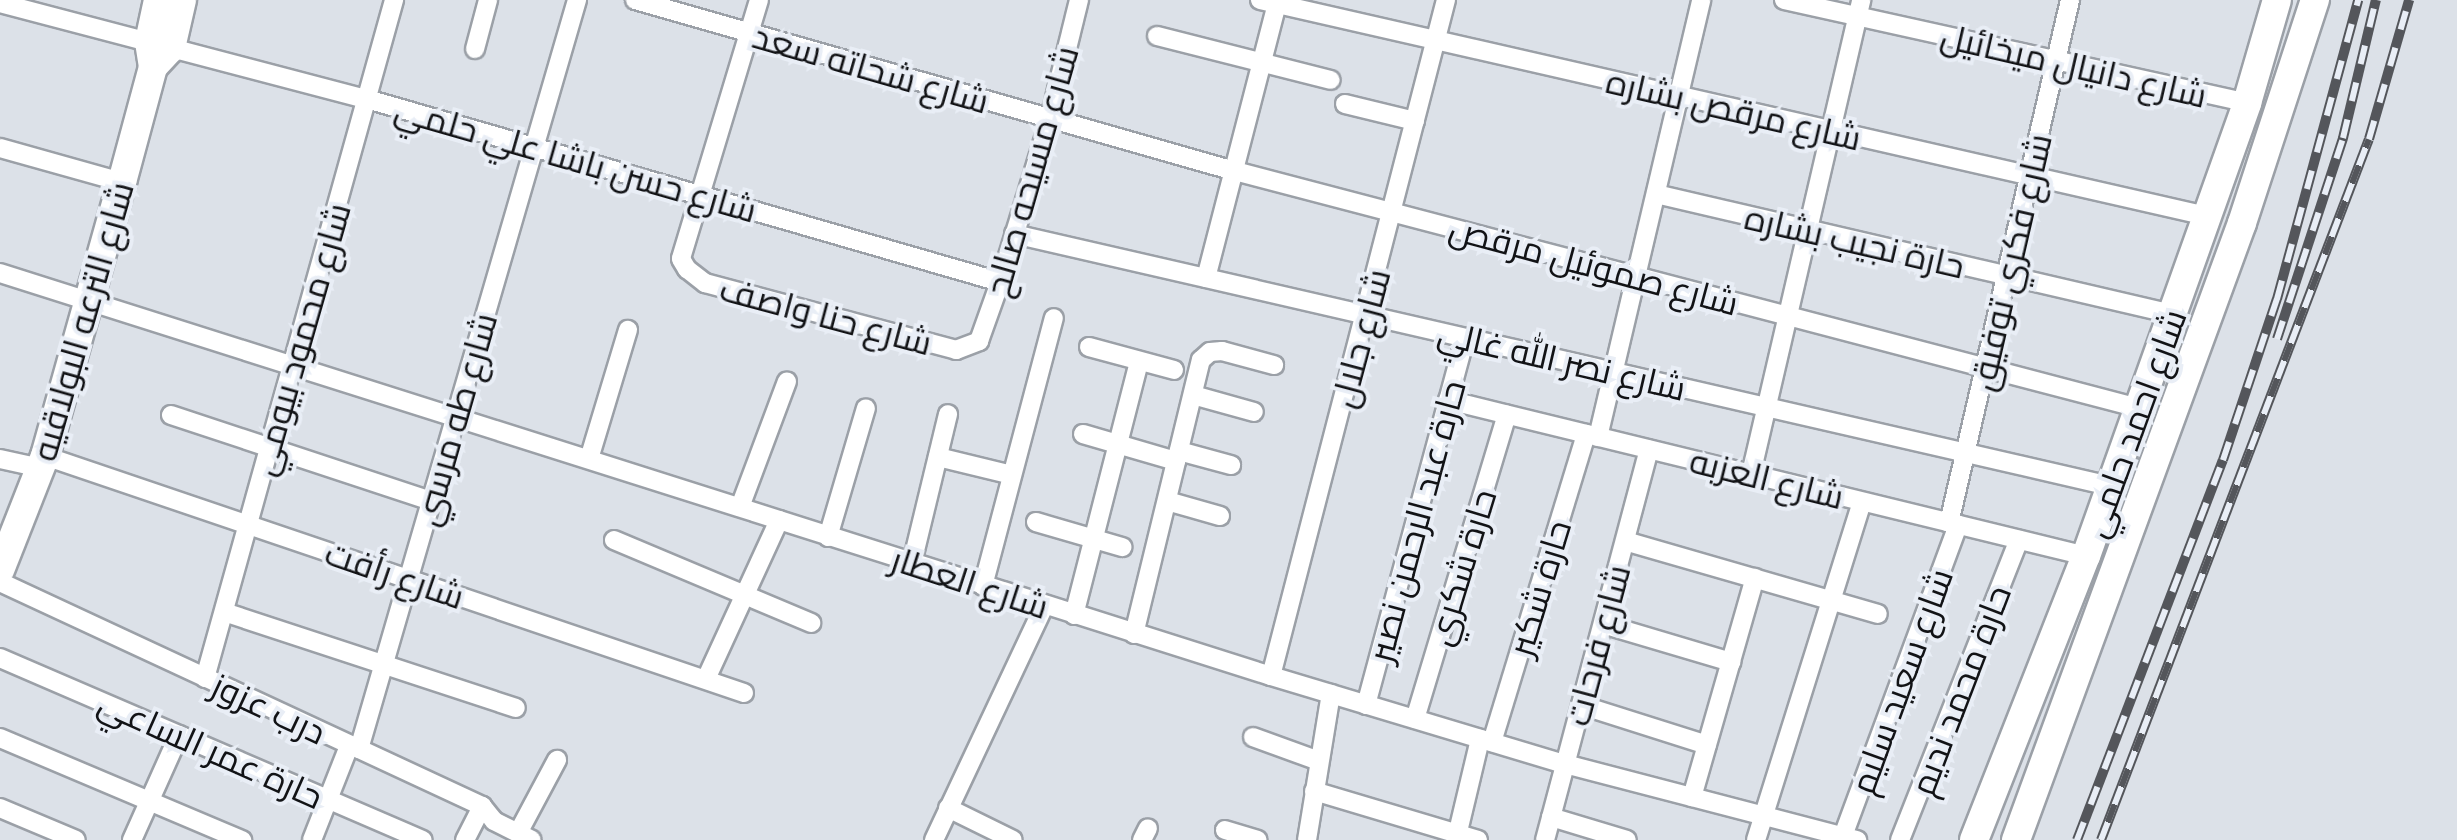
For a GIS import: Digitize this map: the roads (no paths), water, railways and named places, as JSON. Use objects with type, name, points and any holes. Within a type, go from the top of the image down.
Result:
[{"type":"main road","name":"شارع الترعه البولاقيه","points":[[158,0],[158,52]]},
{"type":"main road","name":"شارع الترعه البولاقيه","points":[[0,570],[43,462],[158,52],[182,0]]},
{"type":"main road","name":"شارع احمد حلمي","points":[[1974,840],[2086,556],[2248,103],[2277,0]]},
{"type":"main road","name":"شارع احمد حلمي","points":[[2016,840],[2242,224],[2315,0]]},
{"type":"street","name":"شارع محمود بيومي","points":[[205,678],[394,0]]},
{"type":"street","points":[[475,49],[488,0]]},
{"type":"street","name":"شارع طه مرسي","points":[[312,840],[354,747],[384,665],[577,0]]},
{"type":"street","name":"شارع شحاته سعد","points":[[635,0],[1050,118]]},
{"type":"street","points":[[701,195],[758,0]]},
{"type":"street","name":"شارع مسيحه صالح","points":[[980,341],[1050,118],[1079,0]]},
{"type":"street","name":"شارع جلال","points":[[1271,676],[1446,0]]},
{"type":"street","name":"حارة شكير","points":[[1456,837],[1614,372],[1702,0]]},
{"type":"street","name":"شارع دانيال ميخائيل","points":[[1784,0],[1859,8],[2056,61],[2248,103]]},
{"type":"street","name":"شارع فكري توفيق","points":[[1953,524],[2070,0]]},
{"type":"street","points":[[1206,278],[1272,1]]},
{"type":"street","name":"شارع مرقص بشاره","points":[[1272,1],[2208,216]]},
{"type":"street","name":"شارع حسن باشا علي حلمي","points":[[10,3],[158,52],[367,99],[1000,282]]},
{"type":"street","points":[[1751,474],[1859,8]]},
{"type":"street","points":[[1157,36],[1330,80]]},
{"type":"street","points":[[1345,104],[1415,121]]},
{"type":"street","name":"شارع صموئيل مرقص","points":[[1050,118],[1231,170],[2139,408]]},
{"type":"street","points":[[0,148],[122,182]]},
{"type":"street","name":"حارة نجيب بشاره","points":[[1656,194],[2172,314]]},
{"type":"street","name":"شارع حنا واصف","points":[[701,195],[681,259],[694,278],[956,350],[980,341]]},
{"type":"street","name":"شارع نصر الله غالي","points":[[1014,234],[2110,486]]},
{"type":"street","name":"شارع العطار","points":[[0,273],[1044,606],[1415,720],[1565,764],[1850,838]]},
{"type":"street","points":[[983,586],[1054,318]]},
{"type":"street","points":[[589,459],[628,330]]},
{"type":"street","name":"حارة عبد الرحمن نصير","points":[[1366,705],[1465,338]]},
{"type":"street","points":[[1089,347],[1174,370]]},
{"type":"street","points":[[1134,634],[1201,360],[1210,352],[1222,351],[1274,366]]},
{"type":"street","points":[[1074,615],[1139,361]]},
{"type":"street","points":[[740,508],[786,381]]},
{"type":"street","points":[[1193,395],[1254,412]]},
{"type":"street","name":"شارع العزبه","points":[[1448,400],[2086,556]]},
{"type":"street","points":[[828,536],[866,408]]},
{"type":"street","points":[[912,564],[948,414]]},
{"type":"street","points":[[172,415],[431,501]]},
{"type":"street","name":"حارة شكري","points":[[1415,720],[1507,415]]},
{"type":"street","points":[[1083,434],[1231,465]]},
{"type":"street","name":"شارع فرحات","points":[[1545,840],[1649,450]]},
{"type":"street","points":[[938,457],[1012,476]]},
{"type":"street","name":"شارع رأفت","points":[[0,459],[43,462],[248,524],[744,692]]},
{"type":"street","points":[[1167,501],[1220,516]]},
{"type":"street","points":[[1756,840],[1862,502]]},
{"type":"street","points":[[706,679],[780,520]]},
{"type":"street","points":[[1036,522],[1122,547]]},
{"type":"street","name":"شارع سعيد سليم","points":[[1850,838],[1953,524]]},
{"type":"street","points":[[614,540],[812,623]]},
{"type":"street","points":[[1625,540],[1878,614]]},
{"type":"street","name":"حارة محمد نديم","points":[[1900,840],[2019,540]]},
{"type":"street","points":[[1692,797],[1755,578]]},
{"type":"street","name":"درب عزوز","points":[[0,582],[482,806],[494,820],[525,836]]},
{"type":"street","points":[[934,840],[1044,606]]},
{"type":"street","points":[[224,612],[516,708]]},
{"type":"street","points":[[1602,624],[1731,662]]},
{"type":"street","name":"حارة عمر الساعي","points":[[0,658],[422,840]]},
{"type":"street","points":[[1309,839],[1331,694]]},
{"type":"street","points":[[1581,705],[1707,745]]},
{"type":"street","points":[[132,840],[180,735]]},
{"type":"street","points":[[0,738],[242,840]]},
{"type":"street","points":[[1253,738],[1319,761]]},
{"type":"street","points":[[525,836],[557,760]]},
{"type":"street","points":[[1314,791],[1456,837],[1478,840]]},
{"type":"street","points":[[465,840],[482,806]]},
{"type":"street","points":[[0,808],[76,840]]},
{"type":"street","points":[[948,808],[1013,840]]},
{"type":"street","points":[[1551,817],[1627,840]]},
{"type":"street","points":[[1225,830],[1258,840]]},
{"type":"railway","points":[[2077,840],[2223,460],[2277,299],[2358,0]]},
{"type":"railway","points":[[2277,339],[2343,138],[2376,0]]},
{"type":"railway","points":[[2101,840],[2369,139],[2409,0]]}]
